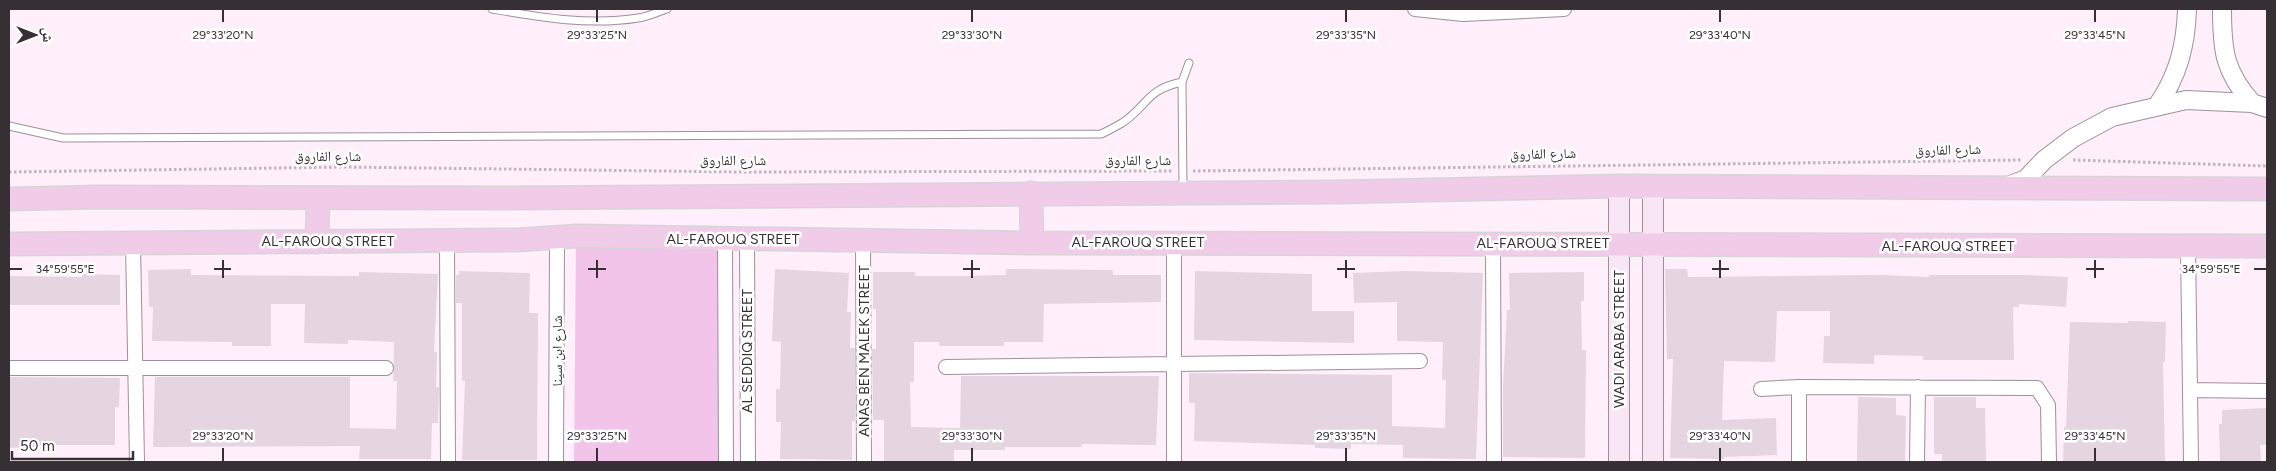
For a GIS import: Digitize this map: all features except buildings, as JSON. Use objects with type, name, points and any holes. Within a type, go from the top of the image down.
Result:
[{"type":"main road","points":[[9,199],[507,198],[1030,193],[1183,182],[1619,186],[1653,188],[2007,187],[2145,190],[2267,188]]},
{"type":"main road","name":"WADI ARABA STREET","points":[[1619,186],[1619,462]]},
{"type":"main road","points":[[1653,188],[1653,462]]},
{"type":"main road","points":[[1030,193],[1032,243]]},
{"type":"main road","points":[[317,242],[318,198]]},
{"type":"main road","name":"AL-FAROUQ STREET","points":[[9,244],[557,239],[576,236],[1032,243],[2267,246]]},
{"type":"street","points":[[1415,9],[1463,14],[1564,9]]},
{"type":"street","points":[[2157,106],[2177,73],[2183,49],[2187,9]]},
{"type":"street","points":[[2222,9],[2225,62],[2234,82],[2260,105]]},
{"type":"street","points":[[2007,187],[2026,179],[2044,160],[2091,126],[2112,117],[2186,100],[2260,105]]},
{"type":"street","name":"شارع ابن سينا","points":[[556,462],[557,239]]},
{"type":"street","name":"AL SEDDIQ STREET","points":[[726,462],[736,239]]},
{"type":"street","name":"AL SEDDIQ STREET","points":[[736,239],[748,462]]},
{"type":"street","points":[[447,240],[448,462]]},
{"type":"street","name":"ANAS BEN MALEK STREET","points":[[863,240],[864,462]]},
{"type":"street","points":[[1174,242],[1174,462]]},
{"type":"street","points":[[133,243],[137,462]]},
{"type":"street","points":[[1493,243],[1494,462]]},
{"type":"street","points":[[2188,247],[2191,462]]},
{"type":"street","points":[[946,367],[1420,361]]},
{"type":"street","points":[[9,368],[386,368]]},
{"type":"street","points":[[1799,387],[1799,462]]},
{"type":"street","points":[[1761,389],[1799,387],[2037,388],[2048,405],[2049,462]]},
{"type":"street","points":[[1917,462],[1918,387]]},
{"type":"street","points":[[2190,390],[2267,391]]},
{"type":"lane","points":[[492,9],[555,20],[600,20],[638,18],[667,9]]},
{"type":"lane","points":[[1183,182],[1182,82],[1188,63]]},
{"type":"lane","points":[[9,126],[63,138],[1101,134],[1123,122],[1151,94],[1170,84],[1182,82]]},
{"type":"path","name":"شارع الفاروق","points":[[9,172],[344,167],[741,172],[1183,182],[2093,159],[2267,166]]},
{"type":"shaded area","points":[[576,236],[725,240],[726,462],[574,462]]}]
